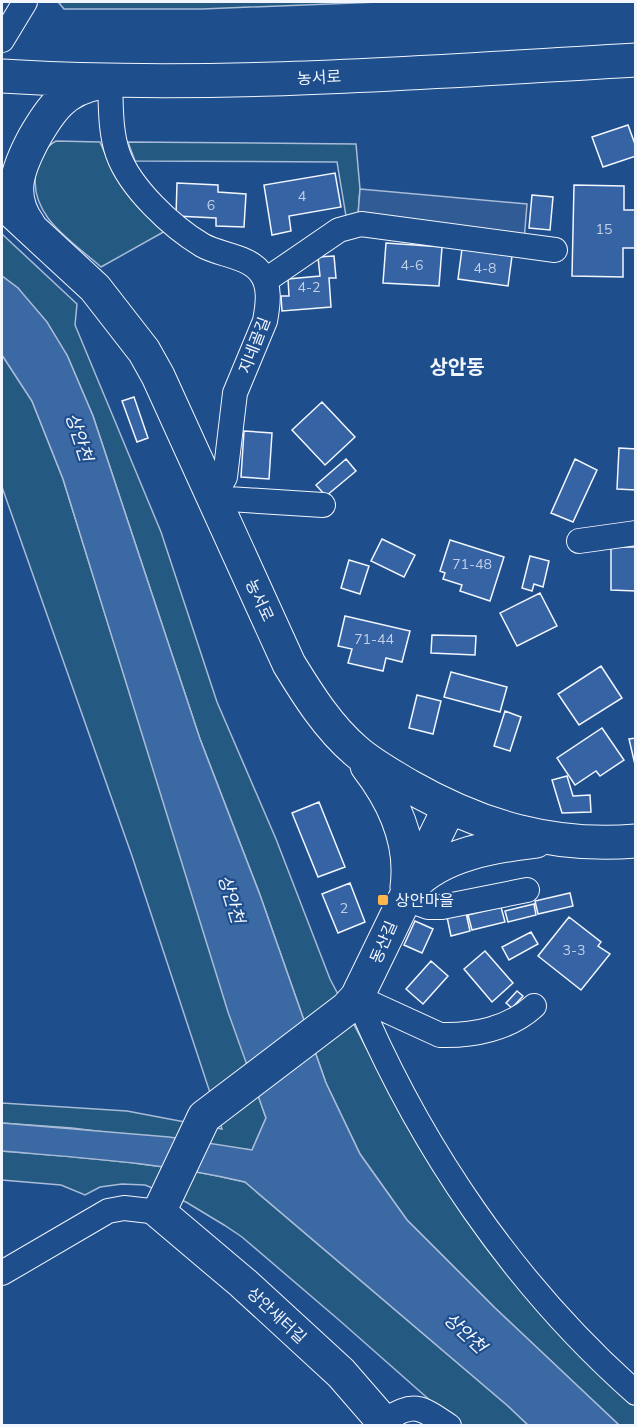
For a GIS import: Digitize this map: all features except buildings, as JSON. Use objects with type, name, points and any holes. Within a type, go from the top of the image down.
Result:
[{"type":"street","points":[[2,40],[26,2]]},
{"type":"street","name":"농서로","points":[[2,75],[110,81],[256,80],[636,60]]},
{"type":"street","points":[[36,233],[21,210],[16,196],[15,183],[23,160],[56,104],[77,89],[110,81],[118,156],[148,198],[170,222],[203,245],[250,264],[259,270],[266,280],[339,230],[361,224],[555,250]]},
{"type":"street","name":"농서로","points":[[4,205],[95,288],[144,351],[158,376],[289,664],[314,703],[356,751],[449,808],[518,833],[550,840],[582,843],[636,841]]},
{"type":"street","name":"지네골길","points":[[213,498],[225,477],[235,393],[265,321],[266,280]]},
{"type":"street","points":[[213,498],[323,505]]},
{"type":"street","points":[[579,542],[636,533]]},
{"type":"street","points":[[356,751],[386,792],[403,828],[409,860],[405,895]]},
{"type":"street","name":"동산길","points":[[352,1003],[449,808]]},
{"type":"street","points":[[405,895],[430,870],[443,863],[487,850],[550,840]]},
{"type":"street","points":[[405,895],[428,907],[442,907],[527,890]]},
{"type":"street","points":[[352,1003],[440,1035],[454,1035],[505,1026],[519,1020],[534,1006]]},
{"type":"street","points":[[2,1273],[108,1211],[163,1204],[207,1117],[352,1003]]},
{"type":"street","points":[[352,1003],[466,1200],[549,1308],[588,1351],[636,1393]]},
{"type":"street","name":"상안새터길","points":[[163,1204],[243,1283],[341,1373],[386,1423]]},
{"type":"street","points":[[386,1423],[406,1408],[419,1407],[449,1425]]},
{"type":"shaded area","points":[[379,2],[202,9],[64,9],[59,3]]},
{"type":"shaded area","points":[[56,141],[100,142],[110,165],[167,230],[101,267],[55,226],[45,214],[39,201],[35,187],[37,166],[45,150]]},
{"type":"shaded area","points":[[128,142],[356,144],[360,189],[358,215],[346,216],[337,162],[135,161]]},
{"type":"shaded area","points":[[360,189],[527,204],[524,241],[358,215]]},
{"type":"shaded area","points":[[2,234],[77,304],[75,325],[161,532],[217,702],[276,839],[330,979],[410,1131],[635,1404],[635,1425],[619,1425],[495,1308],[407,1220],[360,1154],[326,1083],[260,895],[200,739],[93,416],[67,355],[18,288],[2,276]]},
{"type":"shaded area","points":[[2,355],[32,401],[63,479],[197,909],[266,1118],[252,1150],[72,1128],[2,1123],[2,1103],[127,1111],[222,1129],[132,856],[2,487]]},
{"type":"shaded area","points":[[2,1151],[154,1166],[245,1182],[528,1425],[458,1425],[242,1237],[186,1202],[145,1185],[122,1184],[100,1187],[85,1195],[61,1185],[2,1180]]},
{"type":"water","name":"상안천","points":[[2,276],[18,288],[47,322],[67,355],[93,416],[200,739],[260,895],[326,1083],[360,1154],[407,1220],[495,1308],[619,1425],[528,1425],[245,1182],[154,1166],[2,1151],[2,1123],[169,1137],[252,1150],[266,1118],[228,1012],[63,479],[32,401],[2,355]]},
{"type":"place","name":"상안마을","points":[[383,900]]},
{"type":"district","name":"상안동","points":[[457,367]]}]
